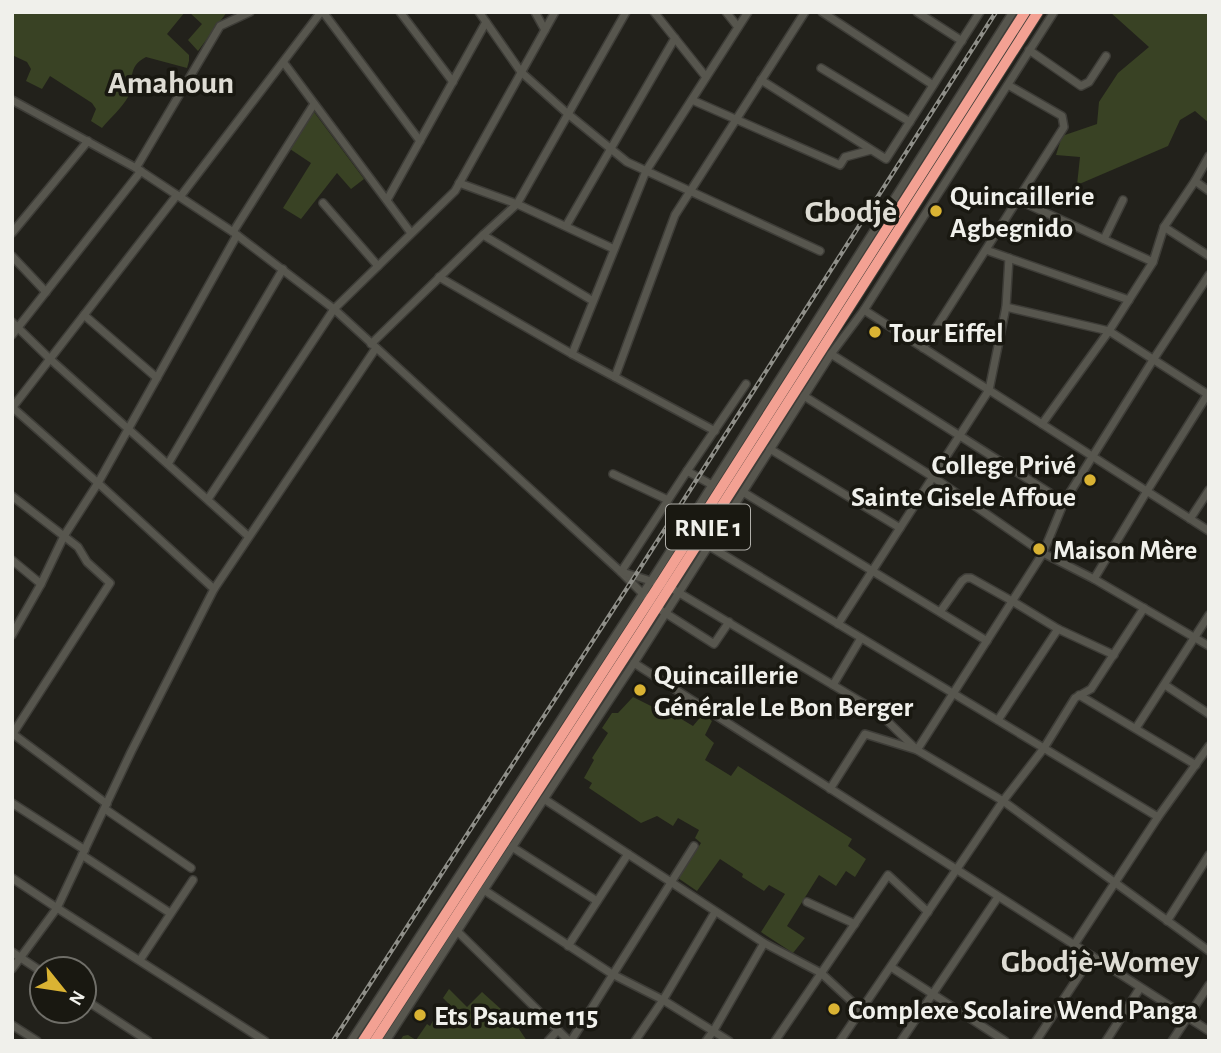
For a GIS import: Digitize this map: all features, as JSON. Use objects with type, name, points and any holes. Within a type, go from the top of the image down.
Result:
[{"type":"highway","name":"RNIE 1","points":[[665,586],[1025,12]]},
{"type":"highway","name":"RNIE 1","points":[[363,1041],[665,586],[1038,12]]},
{"type":"highway","name":"RNIE 1","points":[[375,1041],[653,604]]},
{"type":"street","points":[[12,335],[15,325],[46,292],[138,169],[220,26],[250,12]]},
{"type":"street","points":[[214,589],[12,408],[322,12],[420,141]]},
{"type":"street","points":[[400,12],[453,82]]},
{"type":"street","points":[[479,12],[521,72],[627,162],[820,251]]},
{"type":"street","points":[[535,12],[545,30]]},
{"type":"street","points":[[208,499],[334,309],[455,191],[555,12]]},
{"type":"street","points":[[12,969],[57,908],[214,589],[248,536],[374,346],[439,278],[517,204],[626,12]]},
{"type":"street","points":[[654,12],[706,77]]},
{"type":"street","points":[[726,12],[738,27]]},
{"type":"street","points":[[572,354],[646,171],[748,12]]},
{"type":"street","points":[[615,377],[675,215],[805,12]]},
{"type":"street","points":[[822,12],[933,85]]},
{"type":"street","points":[[917,12],[961,41]]},
{"type":"street","points":[[761,80],[886,159],[980,12]]},
{"type":"street","points":[[351,1041],[665,586],[712,485],[1013,12]]},
{"type":"street","points":[[665,586],[709,546],[831,354],[864,310],[1054,12]]},
{"type":"street","points":[[387,200],[486,22]]},
{"type":"street","points":[[566,226],[675,38]]},
{"type":"street","points":[[1029,50],[1081,86],[1089,82],[1106,56]]},
{"type":"street","points":[[284,63],[411,233]]},
{"type":"street","points":[[821,68],[910,122]]},
{"type":"street","points":[[923,348],[1064,127],[1062,116],[1008,85]]},
{"type":"street","points":[[12,100],[138,169],[235,233],[334,309],[653,604],[715,644],[729,622]]},
{"type":"street","points":[[692,100],[840,165],[845,157],[872,150]]},
{"type":"street","points":[[13,631],[41,584],[64,536],[98,483],[235,233],[314,104]]},
{"type":"street","points":[[12,233],[88,141]]},
{"type":"street","points":[[1042,424],[1109,331],[1153,262],[1164,227],[1209,156]]},
{"type":"street","points":[[1195,181],[1209,191]]},
{"type":"street","points":[[459,183],[517,204],[614,249]]},
{"type":"street","points":[[1018,200],[1153,262]]},
{"type":"street","points":[[1104,239],[1123,200]]},
{"type":"street","points":[[323,203],[378,266]]},
{"type":"street","points":[[1164,227],[1209,256]]},
{"type":"street","points":[[483,235],[593,301]]},
{"type":"street","points":[[986,250],[1129,299]]},
{"type":"street","points":[[12,256],[46,292]]},
{"type":"street","points":[[838,624],[989,390],[1006,307],[1009,258]]},
{"type":"street","points":[[168,464],[283,269]]},
{"type":"street","points":[[917,750],[1043,553],[1064,502],[1209,275]]},
{"type":"street","points":[[439,278],[715,431]]},
{"type":"street","points":[[1006,307],[1109,331],[1208,393],[1094,579]]},
{"type":"street","points":[[864,310],[1209,531]]},
{"type":"street","points":[[84,315],[157,377]]},
{"type":"street","points":[[15,325],[248,536]]},
{"type":"street","points":[[831,354],[1064,502]]},
{"type":"street","points":[[621,572],[746,384]]},
{"type":"street","points":[[804,396],[933,477],[1043,553],[1094,579],[1209,646]]},
{"type":"street","points":[[770,449],[900,528]]},
{"type":"street","points":[[687,471],[712,485]]},
{"type":"street","points":[[613,474],[668,500]]},
{"type":"street","points":[[1190,519],[1209,490]]},
{"type":"street","points":[[743,492],[987,641]]},
{"type":"street","points":[[12,496],[78,547],[87,562],[110,583],[13,735],[191,868]]},
{"type":"street","points":[[709,546],[1158,817]]},
{"type":"street","points":[[12,560],[41,584]]},
{"type":"street","points":[[621,572],[665,586],[878,712],[917,750],[1003,801],[1209,951]]},
{"type":"street","points":[[940,612],[966,578],[971,578],[1058,629],[1114,655]]},
{"type":"street","points":[[386,1041],[634,663],[653,604]]},
{"type":"street","points":[[840,1041],[1003,801],[1044,748],[1075,698],[1091,689],[1144,608]]},
{"type":"street","points":[[1136,728],[1209,615]]},
{"type":"street","points":[[998,720],[1058,629]]},
{"type":"street","points":[[833,685],[861,638]]},
{"type":"street","points":[[634,663],[1209,1031]]},
{"type":"street","points":[[1165,685],[1209,714]]},
{"type":"street","points":[[1079,695],[1196,765]]},
{"type":"street","points":[[830,789],[864,734],[917,750]]},
{"type":"street","points":[[1074,945],[1158,817],[1209,747]]},
{"type":"street","points":[[544,799],[764,943],[821,973],[861,1010]]},
{"type":"street","points":[[12,803],[170,914]]},
{"type":"street","points":[[457,931],[570,1041],[694,846]]},
{"type":"street","points":[[512,847],[597,901]]},
{"type":"street","points":[[568,946],[628,854]]},
{"type":"street","points":[[1167,921],[1208,858]]},
{"type":"street","points":[[775,1041],[888,875],[928,912]]},
{"type":"street","points":[[12,878],[265,1041]]},
{"type":"street","points":[[139,960],[193,880]]},
{"type":"street","points":[[484,890],[612,974],[663,1000],[729,1041]]},
{"type":"street","points":[[906,1039],[998,897]]},
{"type":"street","points":[[807,902],[855,924]]},
{"type":"street","points":[[635,1041],[663,1000],[715,912]]},
{"type":"street","points":[[706,1041],[764,943]]},
{"type":"street","points":[[12,952],[28,963]]},
{"type":"street","points":[[1037,1041],[1091,956]]},
{"type":"street","points":[[891,967],[1005,1041]]},
{"type":"street","points":[[1172,1041],[1209,985]]},
{"type":"street","points":[[1105,1041],[1140,988]]},
{"type":"street","points":[[98,1008],[148,1041]]},
{"type":"street","points":[[12,1025],[37,1041]]},
{"type":"street","points":[[548,1041],[558,1030]]},
{"type":"green space","points":[[12,12],[185,12],[167,34],[189,55],[187,68],[146,57],[140,61],[133,70],[128,97],[102,128],[91,121],[96,109],[92,103],[50,76],[42,89],[26,81],[31,69],[27,62],[12,55]]},
{"type":"green space","points":[[189,12],[227,12],[198,51],[188,40],[202,24]]},
{"type":"green space","points":[[1110,12],[1209,12],[1209,123],[1195,111],[1180,120],[1168,146],[1077,185],[1080,157],[1056,155],[1062,136],[1097,124],[1099,102],[1118,73],[1149,47]]},
{"type":"green space","points":[[314,112],[364,179],[351,189],[337,173],[301,219],[283,208],[311,163],[290,149]]},
{"type":"green space","points":[[633,697],[675,720],[678,717],[693,726],[703,714],[712,721],[705,735],[714,743],[705,760],[731,776],[738,766],[852,839],[848,846],[866,859],[855,877],[846,871],[836,886],[819,875],[787,926],[805,938],[793,953],[761,932],[785,894],[769,885],[764,891],[720,859],[697,891],[678,878],[701,843],[695,838],[699,830],[678,818],[673,826],[657,816],[641,823],[589,788],[592,783],[584,778],[594,760],[592,758],[608,733],[602,728],[612,713],[618,713]]},
{"type":"green space","points":[[449,989],[467,1007],[482,992],[513,1020],[527,1041],[400,1041],[403,1036],[408,1035],[416,1040],[427,1024],[430,1026],[434,1019],[440,1022],[451,1006],[443,998]]},
{"type":"railway","points":[[333,1041],[996,12]]},
{"type":"place","name":"Quincaillerie Agbegnido","points":[[936,211]]},
{"type":"place","name":"Tour Eiffel","points":[[875,332]]},
{"type":"place","name":"College Privé Sainte Gisele Affoue","points":[[1090,480]]},
{"type":"place","name":"Maison Mère","points":[[1039,549]]},
{"type":"place","name":"Quincaillerie Générale Le Bon Berger","points":[[640,690]]},
{"type":"place","name":"Complexe Scolaire Wend Panga","points":[[834,1009]]},
{"type":"place","name":"Ets Psaume 115","points":[[420,1015]]},
{"type":"district","name":"Amahoun","points":[[171,82]]},
{"type":"district","name":"Gbodjè","points":[[851,211]]},
{"type":"district","name":"Gbodjè-Womey","points":[[1100,961]]}]
